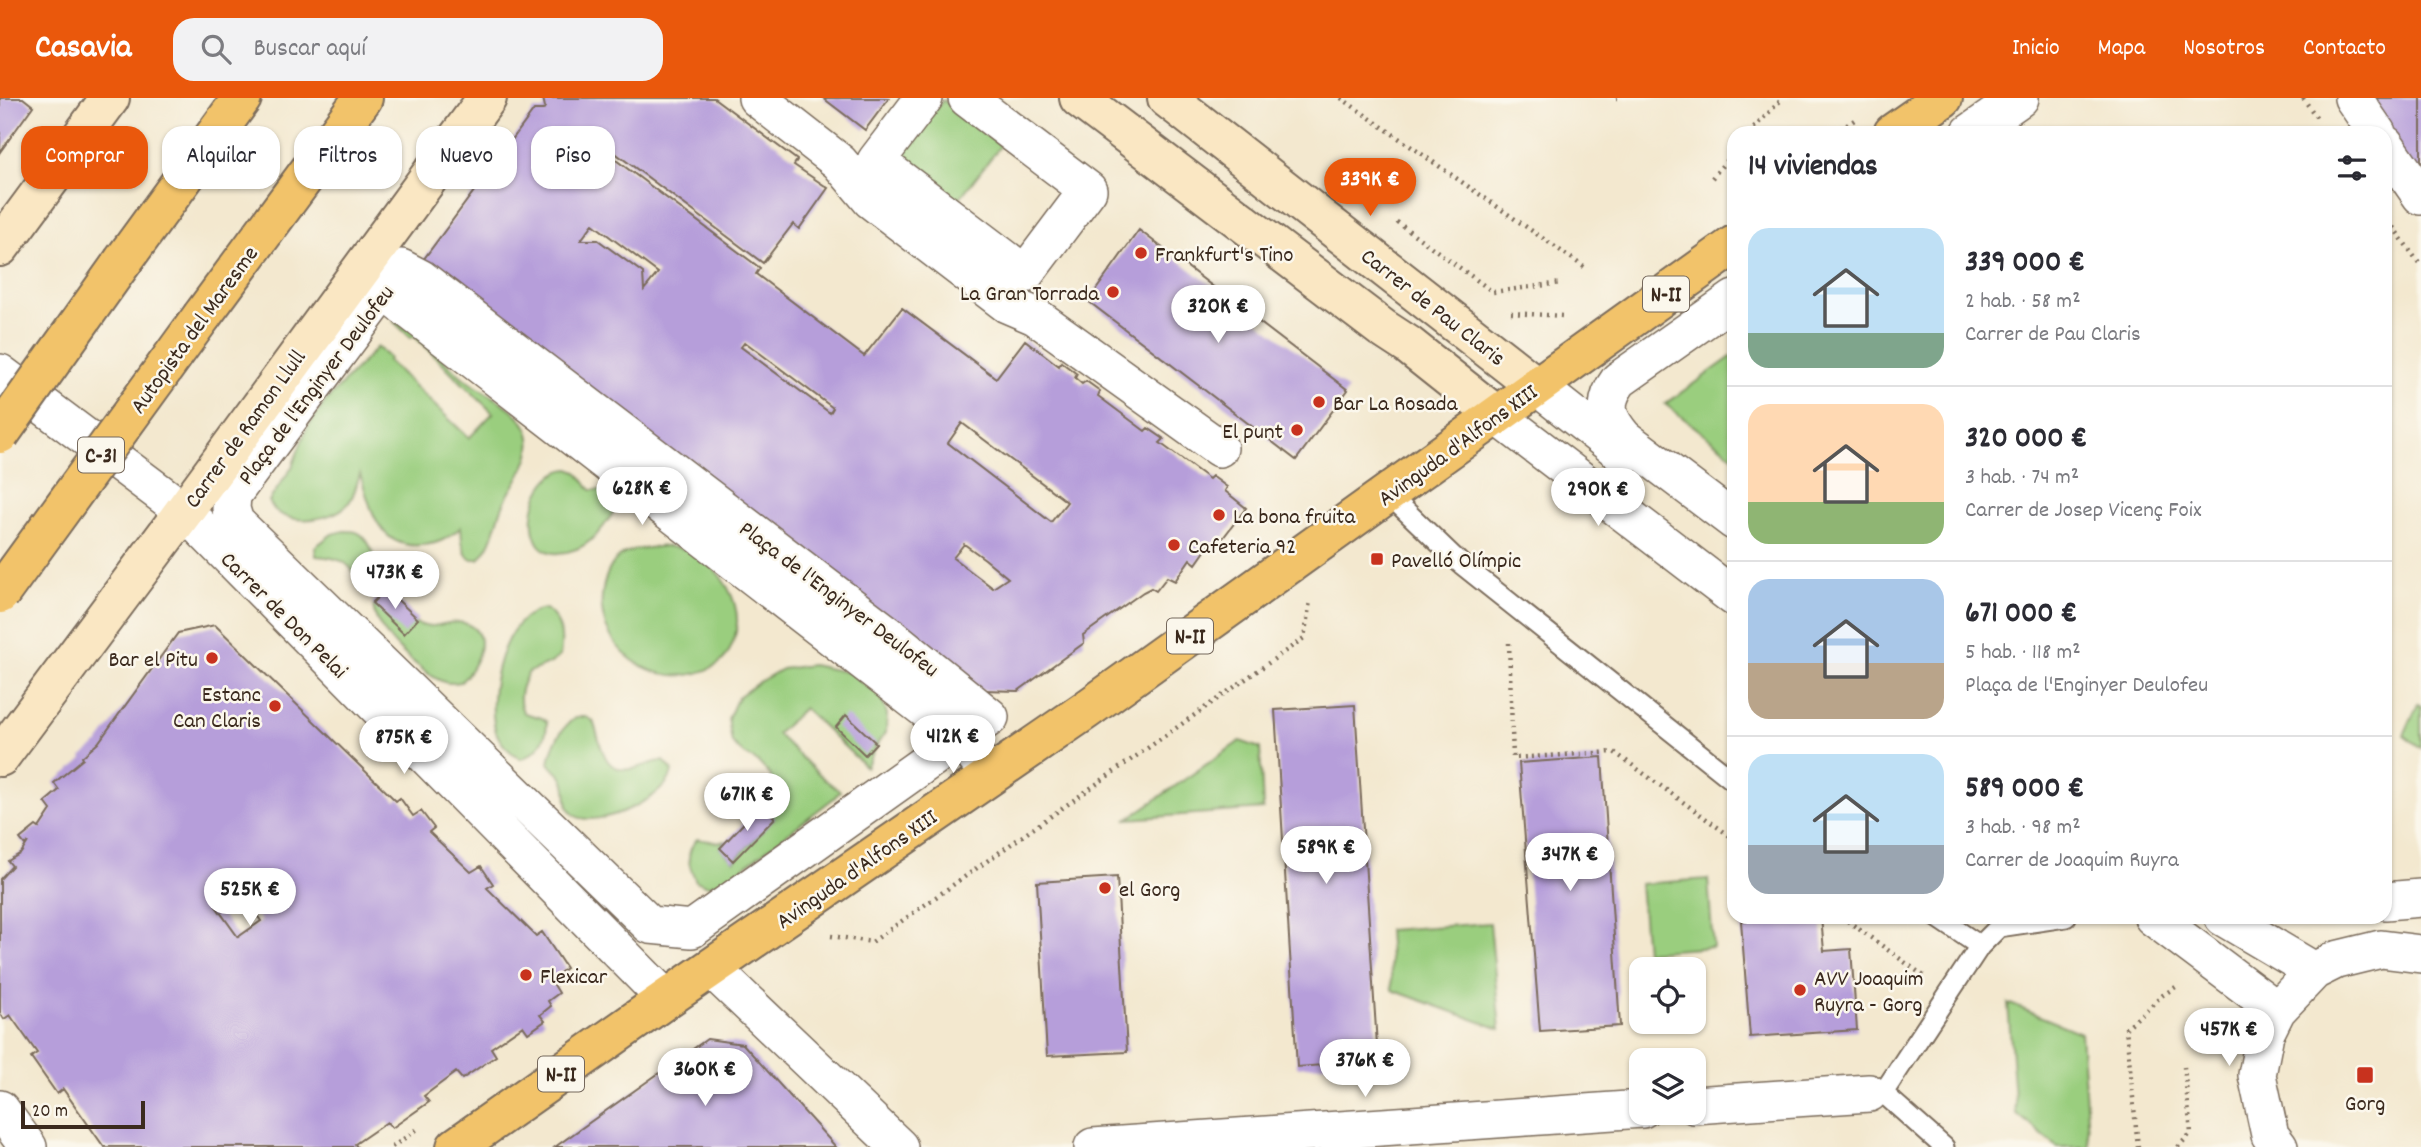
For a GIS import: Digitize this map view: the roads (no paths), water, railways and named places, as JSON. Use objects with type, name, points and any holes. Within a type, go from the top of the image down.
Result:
[{"type":"main road","points":[[0,435],[242,98]]},
{"type":"main road","name":"Autopista del Maresme","points":[[0,594],[363,98]]},
{"type":"main road","points":[[1904,126],[1943,98]]},
{"type":"main road","name":"Avinguda d'Alfons XIII","points":[[456,1147],[1389,495],[1535,386],[1727,250]]},
{"type":"street","points":[[0,247],[110,98]]},
{"type":"street","name":"Carrer de Ramon Llull","points":[[0,757],[184,511],[372,281],[486,98]]},
{"type":"street","points":[[757,98],[839,162],[871,200],[1007,304],[1035,316],[1219,448]]},
{"type":"street","points":[[924,98],[876,161],[1025,274],[1088,190],[967,98]]},
{"type":"street","name":"Carrer de Pau Claris","points":[[1079,98],[1408,345],[1496,415]]},
{"type":"street","name":"Carrer de Pau Claris","points":[[1167,98],[1535,386]]},
{"type":"street","points":[[1980,126],[2020,98]]},
{"type":"street","points":[[2353,98],[2372,126]]},
{"type":"street","points":[[2392,154],[2421,196]]},
{"type":"street","points":[[372,281],[961,738],[990,776]]},
{"type":"street","name":"Plaça de l'Enginyer Deulofeu","points":[[372,281],[232,495],[231,509],[235,522],[650,925],[692,929],[961,738]]},
{"type":"street","points":[[1727,304],[1619,380],[1610,392],[1607,410],[1613,425],[1624,438],[1727,516]]},
{"type":"street","name":"Carrer de Don Pelai","points":[[0,373],[184,511],[666,999]]},
{"type":"street","points":[[1535,386],[1727,533]]},
{"type":"street","points":[[1496,415],[1727,592]]},
{"type":"street","points":[[2392,900],[2421,898]]},
{"type":"street","points":[[2162,924],[2277,1010]]},
{"type":"street","points":[[2235,924],[2314,971]]},
{"type":"street","points":[[2270,1143],[2257,1075],[2265,1034],[2277,1010],[2314,971],[2336,960],[2381,949],[2421,954]]},
{"type":"street","points":[[712,969],[899,1147]]},
{"type":"street","points":[[1706,1104],[1869,1093]]},
{"type":"street","points":[[0,1109],[28,1147]]},
{"type":"street","points":[[1093,1147],[1629,1110]]},
{"type":"lane","points":[[1389,495],[1460,563],[1727,775]]},
{"type":"lane","points":[[1947,924],[1980,946]]},
{"type":"lane","points":[[1944,1147],[1883,1093],[1980,946],[1999,927],[2019,924]]},
{"type":"place","name":"Frankfurt's Tino","points":[[1141,253]]},
{"type":"place","name":"La Gran Torrada","points":[[1113,292]]},
{"type":"place","name":"Bar La Rosada","points":[[1319,402]]},
{"type":"place","name":"El punt","points":[[1297,430]]},
{"type":"place","name":"La bona fruita","points":[[1219,515]]},
{"type":"place","name":"Cafeteria 92","points":[[1174,545]]},
{"type":"place","name":"Pavelló Olímpic","points":[[1377,559]]},
{"type":"place","name":"Bar el Pitu","points":[[212,658]]},
{"type":"place","name":"Estanc Can Claris","points":[[275,706]]},
{"type":"place","name":"el Gorg","points":[[1105,888]]},
{"type":"place","name":"Flexicar","points":[[526,975]]},
{"type":"place","name":"AVV Joaquim Ruyra - Gorg","points":[[1800,990]]},
{"type":"place","name":"Gorg","points":[[2365,1075]]}]
